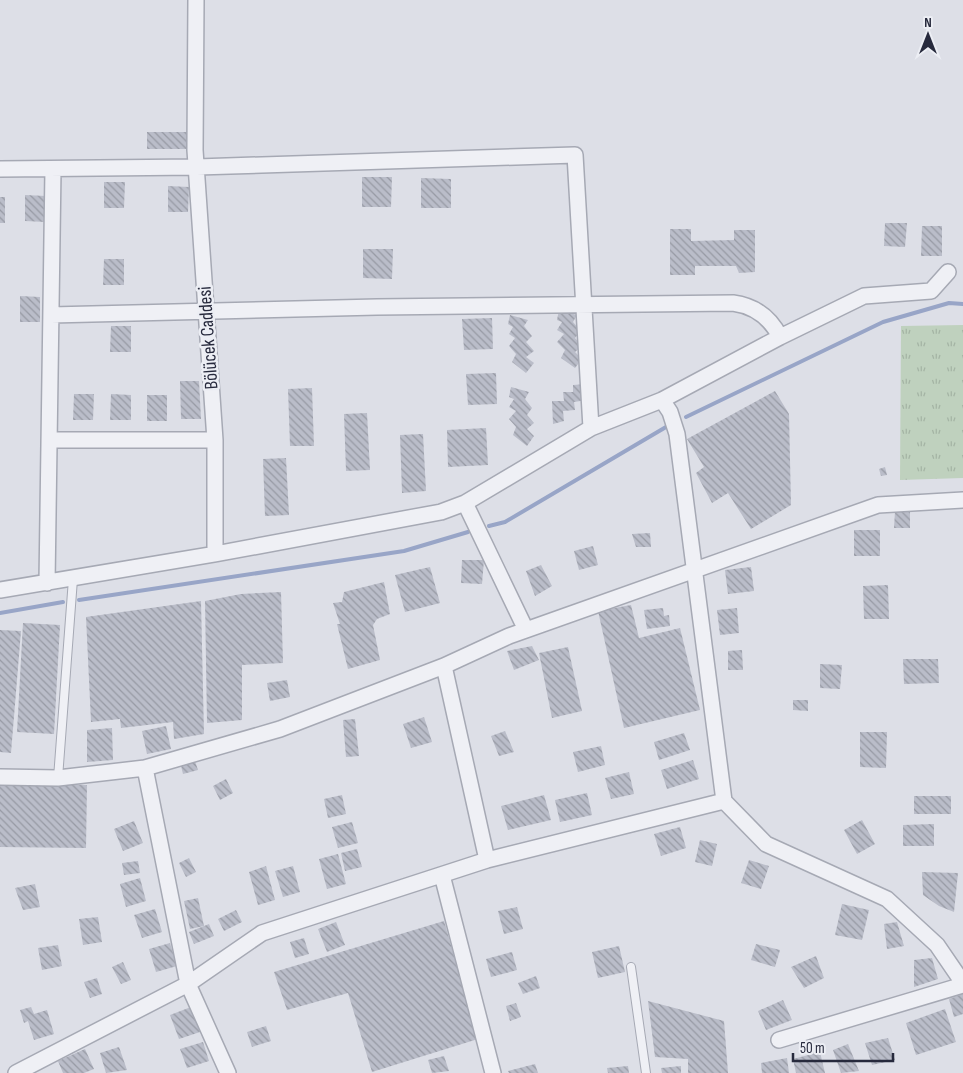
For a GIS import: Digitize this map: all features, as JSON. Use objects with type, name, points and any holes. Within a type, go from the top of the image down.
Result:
[{"type":"street","name":"Bölücek Caddesi","points":[[196,0],[194,122],[204,310],[215,440],[216,554]]},
{"type":"street","points":[[0,170],[197,167],[575,156],[592,428]]},
{"type":"street","points":[[47,583],[53,169]]},
{"type":"street","points":[[0,590],[47,583],[72,583],[420,516],[465,503],[592,428],[666,406],[780,337],[864,296],[931,290],[948,272]]},
{"type":"street","points":[[50,315],[204,310],[583,304],[742,304],[765,316],[780,337]]},
{"type":"street","points":[[666,406],[677,434],[724,801],[766,844],[887,899],[937,945],[963,984],[779,1040]]},
{"type":"street","points":[[49,440],[215,440]]},
{"type":"street","points":[[0,776],[58,778],[145,768],[280,729],[444,666],[526,630],[695,572],[878,505],[963,500]]},
{"type":"street","points":[[465,503],[526,630]]},
{"type":"street","points":[[444,666],[487,860]]},
{"type":"street","points":[[145,768],[188,984],[228,1073]]},
{"type":"street","points":[[16,1073],[188,984],[262,933],[487,860],[724,801]]},
{"type":"street","points":[[442,875],[493,1073]]},
{"type":"lane","points":[[58,778],[72,583]]},
{"type":"lane","points":[[631,967],[646,1073]]},
{"type":"green space","points":[[963,325],[963,478],[900,480],[901,326]]},
{"type":"building","points":[[147,132],[187,132],[187,149],[147,149]]},
{"type":"building","points":[[362,177],[392,177],[391,207],[362,207]]},
{"type":"building","points":[[421,178],[451,179],[451,208],[421,208]]},
{"type":"building","points":[[104,182],[125,182],[124,208],[104,208]]},
{"type":"building","points":[[168,186],[189,187],[188,212],[168,212]]},
{"type":"building","points":[[25,195],[46,196],[45,222],[25,221]]},
{"type":"building","points":[[0,197],[5,197],[5,223],[0,223]]},
{"type":"building","points":[[885,223],[907,223],[905,247],[884,246]]},
{"type":"building","points":[[922,226],[942,226],[942,256],[921,256]]},
{"type":"building","points":[[670,229],[691,229],[691,241],[734,240],[734,230],[755,230],[755,272],[739,273],[736,266],[695,266],[695,275],[670,275]]},
{"type":"building","points":[[363,249],[393,249],[392,279],[363,278]]},
{"type":"building","points":[[104,259],[124,259],[124,285],[103,285]]},
{"type":"building","points":[[20,296],[40,297],[40,322],[20,322]]},
{"type":"building","points":[[559,310],[577,315],[573,322],[581,331],[575,338],[582,346],[575,352],[582,359],[575,368],[561,358],[565,350],[557,342],[564,334],[557,330],[562,322],[557,320]]},
{"type":"building","points":[[510,315],[528,320],[524,326],[532,336],[526,342],[534,351],[526,357],[534,363],[526,373],[512,362],[516,354],[509,346],[515,338],[509,334],[513,327],[508,324]]},
{"type":"building","points":[[492,318],[493,349],[464,350],[462,319]]},
{"type":"building","points":[[111,326],[131,326],[131,352],[110,352]]},
{"type":"building","points":[[496,373],[497,404],[468,405],[466,374]]},
{"type":"building","points":[[180,381],[199,381],[201,419],[181,419]]},
{"type":"building","points":[[586,384],[587,400],[574,402],[575,410],[563,411],[564,421],[553,424],[552,401],[564,401],[563,392],[573,392],[573,385]]},
{"type":"building","points":[[511,387],[529,392],[525,399],[532,408],[527,415],[534,423],[527,429],[534,436],[527,446],[513,435],[516,427],[509,419],[516,411],[509,407],[514,399],[509,397]]},
{"type":"building","points":[[312,388],[314,446],[290,446],[288,389]]},
{"type":"building","points":[[775,391],[789,414],[791,505],[751,529],[728,493],[712,503],[696,473],[704,467],[687,439]]},
{"type":"building","points":[[74,394],[94,394],[93,420],[73,420]]},
{"type":"building","points":[[111,394],[131,395],[131,420],[110,420]]},
{"type":"building","points":[[147,395],[167,395],[167,421],[147,421]]},
{"type":"building","points":[[367,413],[370,470],[346,471],[344,414]]},
{"type":"building","points":[[486,428],[488,465],[448,467],[447,430]]},
{"type":"building","points":[[423,434],[426,491],[402,493],[400,435]]},
{"type":"building","points":[[286,458],[289,515],[265,516],[263,459]]},
{"type":"building","points":[[885,467],[887,475],[881,476],[879,469]]},
{"type":"building","points":[[895,511],[910,511],[910,528],[894,528]]},
{"type":"building","points":[[854,530],[880,530],[880,556],[854,556]]},
{"type":"building","points":[[650,533],[651,547],[636,547],[632,534]]},
{"type":"building","points":[[593,546],[598,565],[579,570],[574,551]]},
{"type":"building","points":[[462,560],[484,560],[482,584],[461,583]]},
{"type":"building","points":[[541,565],[552,586],[535,596],[526,571]]},
{"type":"building","points":[[430,567],[440,603],[405,612],[395,575]]},
{"type":"building","points":[[751,567],[754,591],[728,594],[725,570]]},
{"type":"building","points":[[384,582],[390,614],[377,619],[373,625],[380,660],[348,669],[337,624],[340,624],[333,603],[342,602],[344,592]]},
{"type":"building","points":[[888,585],[889,619],[864,619],[863,586]]},
{"type":"building","points":[[281,592],[283,663],[242,665],[242,720],[207,723],[205,601],[241,594]]},
{"type":"building","points":[[201,601],[204,734],[174,739],[173,722],[121,728],[120,719],[91,722],[86,617]]},
{"type":"building","points":[[631,605],[639,638],[680,628],[700,710],[624,728],[598,611]]},
{"type":"building","points":[[663,608],[664,616],[669,615],[670,626],[647,629],[644,610]]},
{"type":"building","points":[[737,608],[739,633],[720,635],[717,610]]},
{"type":"building","points":[[23,623],[60,625],[54,734],[17,732]]},
{"type":"building","points":[[0,630],[21,631],[11,753],[0,752]]},
{"type":"building","points":[[532,646],[539,660],[514,670],[507,651]]},
{"type":"building","points":[[568,647],[582,711],[552,718],[539,653]]},
{"type":"building","points":[[742,650],[743,670],[728,670],[728,651]]},
{"type":"building","points":[[903,659],[938,659],[939,683],[904,684]]},
{"type":"building","points":[[820,664],[842,665],[840,689],[820,688]]},
{"type":"building","points":[[287,680],[290,697],[270,701],[267,683]]},
{"type":"building","points":[[793,700],[808,700],[808,711],[793,710]]},
{"type":"building","points":[[424,717],[432,742],[411,748],[403,724]]},
{"type":"building","points":[[355,719],[359,756],[346,757],[343,720]]},
{"type":"building","points":[[166,726],[171,749],[147,754],[142,731]]},
{"type":"building","points":[[112,728],[113,760],[87,762],[87,730]]},
{"type":"building","points":[[505,731],[514,752],[499,756],[491,736]]},
{"type":"building","points":[[860,732],[887,732],[886,768],[860,767]]},
{"type":"building","points":[[684,733],[690,750],[659,760],[654,742]]},
{"type":"building","points":[[601,746],[605,765],[578,772],[573,752]]},
{"type":"building","points":[[194,758],[198,770],[183,774],[180,762]]},
{"type":"building","points":[[693,760],[699,779],[667,789],[661,770]]},
{"type":"building","points":[[629,772],[634,794],[611,799],[605,778]]},
{"type":"building","points":[[226,779],[233,793],[220,800],[213,786]]},
{"type":"building","points":[[0,783],[87,785],[86,848],[0,847]]},
{"type":"building","points":[[587,793],[592,815],[560,822],[555,800]]},
{"type":"building","points":[[342,795],[346,814],[328,818],[324,799]]},
{"type":"building","points":[[544,795],[551,820],[508,830],[501,806]]},
{"type":"building","points":[[914,796],[951,796],[951,814],[914,814]]},
{"type":"building","points":[[862,820],[875,844],[857,854],[844,830]]},
{"type":"building","points":[[134,821],[143,843],[123,851],[114,829]]},
{"type":"building","points":[[352,822],[358,843],[338,848],[332,827]]},
{"type":"building","points":[[934,824],[934,846],[903,846],[903,825]]},
{"type":"building","points":[[680,827],[686,848],[661,856],[654,834]]},
{"type":"building","points":[[700,840],[717,844],[712,866],[695,862]]},
{"type":"building","points":[[357,849],[362,867],[345,871],[341,853]]},
{"type":"building","points":[[338,854],[346,884],[327,889],[319,859]]},
{"type":"building","points":[[189,858],[196,872],[186,877],[179,863]]},
{"type":"building","points":[[749,860],[769,866],[761,889],[741,883]]},
{"type":"building","points":[[138,861],[140,873],[124,875],[122,863]]},
{"type":"building","points":[[266,866],[275,900],[258,905],[249,872]]},
{"type":"building","points":[[293,866],[300,892],[283,897],[275,871]]},
{"type":"building","points":[[922,872],[958,873],[954,912],[939,906],[923,895]]},
{"type":"building","points":[[140,878],[146,901],[126,907],[120,884]]},
{"type":"building","points":[[35,884],[40,907],[23,910],[15,888]]},
{"type":"building","points":[[198,898],[204,926],[190,929],[184,901]]},
{"type":"building","points":[[842,904],[869,910],[862,940],[835,935]]},
{"type":"building","points":[[517,907],[523,929],[504,934],[498,911]]},
{"type":"building","points":[[155,909],[162,932],[142,938],[134,915]]},
{"type":"building","points":[[236,910],[242,922],[224,931],[218,919]]},
{"type":"building","points":[[98,917],[102,942],[83,945],[79,919]]},
{"type":"building","points":[[444,921],[478,1039],[372,1072],[348,993],[287,1010],[274,972]]},
{"type":"building","points":[[336,922],[345,945],[327,952],[318,929]]},
{"type":"building","points":[[897,922],[904,946],[887,949],[884,924]]},
{"type":"building","points":[[209,924],[214,936],[194,944],[189,932]]},
{"type":"building","points":[[304,938],[309,954],[295,958],[290,942]]},
{"type":"building","points":[[170,943],[177,966],[156,972],[149,949]]},
{"type":"building","points":[[756,944],[780,950],[775,967],[751,960]]},
{"type":"building","points":[[58,945],[62,966],[42,970],[38,948]]},
{"type":"building","points":[[619,946],[625,972],[598,978],[592,952]]},
{"type":"building","points":[[512,952],[517,970],[491,977],[486,959]]},
{"type":"building","points":[[816,956],[824,978],[804,988],[791,967]]},
{"type":"building","points":[[932,958],[938,979],[914,987],[914,960]]},
{"type":"building","points":[[123,962],[131,980],[121,984],[112,967]]},
{"type":"building","points":[[536,976],[540,988],[523,994],[518,983]]},
{"type":"building","points":[[97,978],[102,994],[90,998],[84,982]]},
{"type":"building","points":[[963,994],[963,1014],[954,1017],[949,999]]},
{"type":"building","points":[[783,1000],[792,1020],[766,1030],[758,1011]]},
{"type":"building","points":[[648,1001],[724,1021],[728,1073],[688,1073],[688,1059],[655,1057]]},
{"type":"building","points":[[516,1003],[521,1017],[510,1021],[506,1006]]},
{"type":"building","points":[[31,1007],[34,1014],[47,1010],[54,1034],[34,1040],[28,1021],[24,1023],[20,1010]]},
{"type":"building","points":[[191,1007],[200,1032],[179,1039],[170,1015]]},
{"type":"building","points":[[945,1009],[956,1042],[916,1055],[906,1023]]},
{"type":"building","points":[[266,1026],[271,1041],[252,1047],[247,1032]]},
{"type":"building","points":[[888,1038],[895,1060],[872,1065],[865,1043]]},
{"type":"building","points":[[203,1042],[209,1061],[187,1068],[180,1049]]},
{"type":"building","points":[[848,1044],[859,1071],[841,1073],[833,1050]]},
{"type":"building","points":[[119,1047],[127,1070],[106,1073],[100,1053]]},
{"type":"building","points":[[85,1049],[94,1069],[84,1073],[63,1073],[58,1061]]},
{"type":"building","points":[[820,1052],[825,1073],[796,1073],[793,1059]]},
{"type":"building","points":[[444,1056],[449,1071],[432,1073],[428,1060]]},
{"type":"building","points":[[787,1058],[789,1073],[762,1073],[761,1063]]},
{"type":"building","points":[[535,1064],[538,1073],[509,1073],[508,1071]]},
{"type":"building","points":[[628,1066],[629,1073],[608,1073],[607,1068]]},
{"type":"building","points":[[681,1066],[681,1073],[662,1073],[661,1068]]},
{"type":"waterway","points":[[686,417],[883,322],[949,303],[963,304]]},
{"type":"waterway","points":[[489,526],[505,522],[666,427]]},
{"type":"waterway","points":[[79,600],[404,551],[468,532]]},
{"type":"waterway","points":[[0,613],[63,602]]}]
